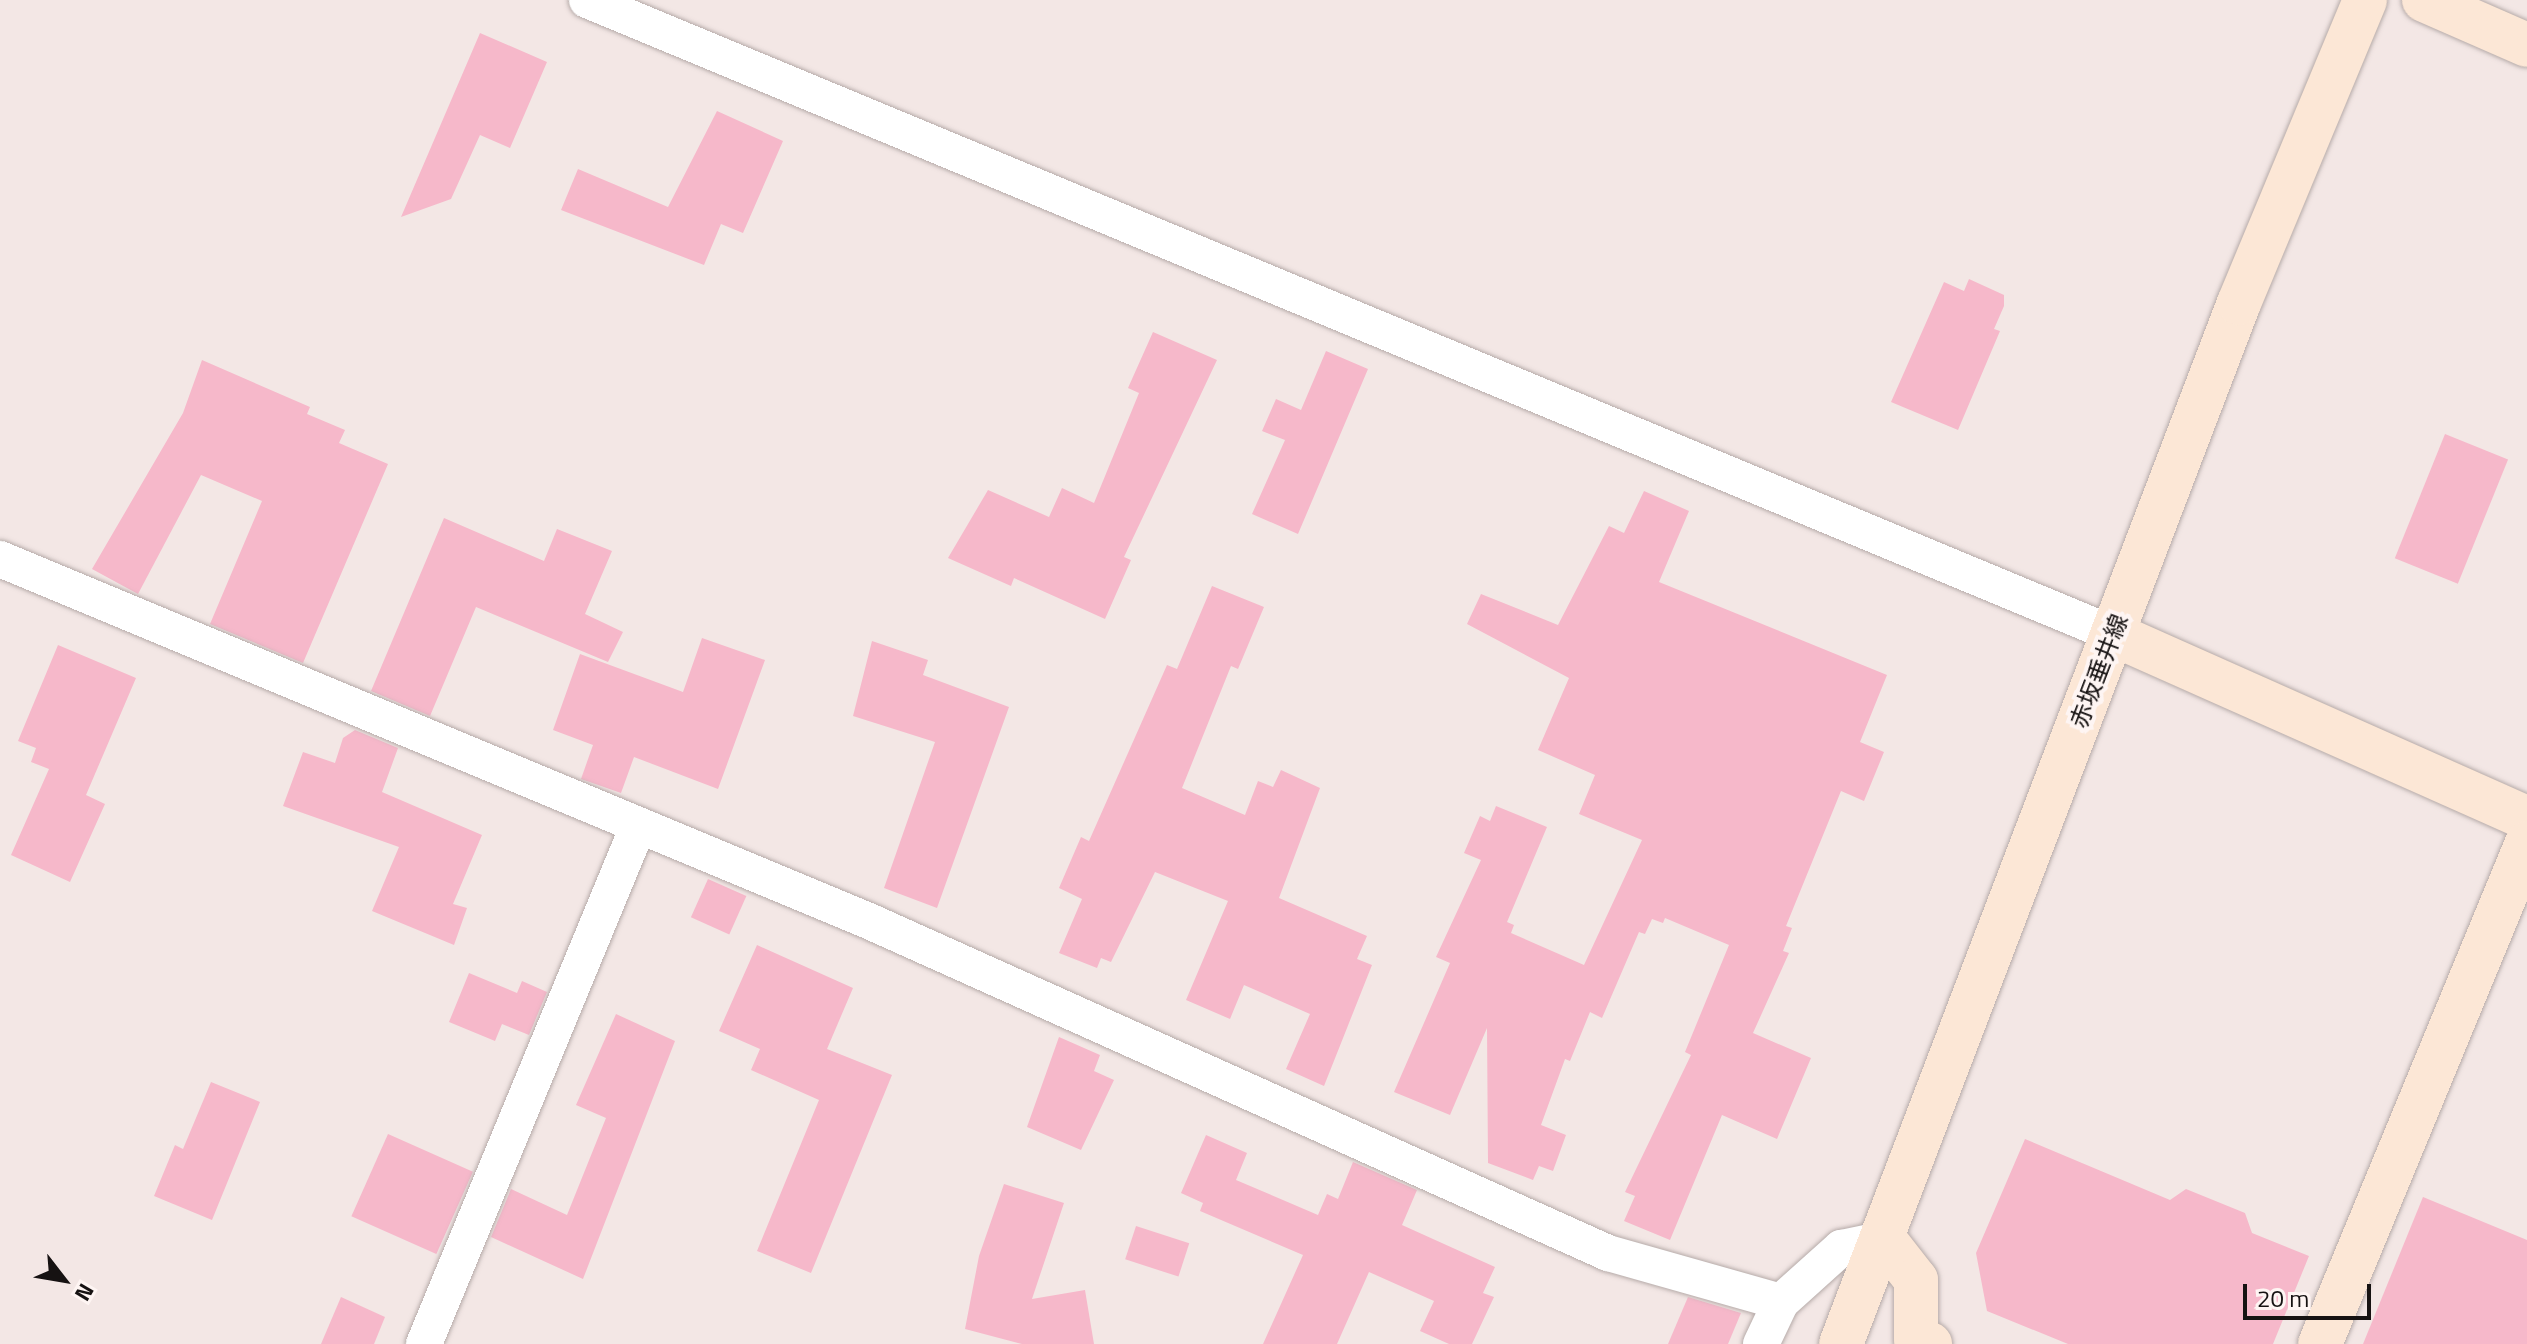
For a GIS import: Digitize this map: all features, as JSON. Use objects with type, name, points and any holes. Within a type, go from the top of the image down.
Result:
[{"type":"main road","name":"赤坂垂井線","points":[[1841,1344],[1884,1239],[2239,303],[2365,0]]},
{"type":"main road","points":[[2424,0],[2527,45]]},
{"type":"main road","points":[[2113,634],[2527,818]]},
{"type":"main road","points":[[2320,1344],[2527,843]]},
{"type":"main road","points":[[1884,1239],[1916,1280],[1920,1342]]},
{"type":"street","points":[[587,0],[2113,634]]},
{"type":"street","points":[[0,559],[637,829],[871,922],[1608,1253],[1781,1302]]},
{"type":"street","points":[[424,1344],[637,829]]},
{"type":"street","points":[[1761,1344],[1781,1302],[1841,1248],[1884,1239]]},
{"type":"building","points":[[480,33],[547,62],[510,148],[480,135],[451,199],[401,217]]},
{"type":"building","points":[[717,111],[783,141],[743,233],[721,224],[704,265],[561,210],[578,169],[668,207]]},
{"type":"building","points":[[1969,279],[2004,295],[2004,306],[1994,329],[2000,331],[1958,430],[1891,402],[1944,282],[1964,291]]},
{"type":"building","points":[[1153,332],[1217,360],[1124,557],[1131,560],[1105,619],[1014,578],[1011,586],[948,558],[988,490],[1049,517],[1062,488],[1094,503],[1139,393],[1128,388]]},
{"type":"building","points":[[1326,351],[1368,369],[1298,534],[1252,514],[1285,440],[1262,431],[1276,399],[1301,410]]},
{"type":"building","points":[[202,360],[310,407],[307,414],[345,430],[339,443],[388,464],[303,663],[210,624],[262,501],[201,475],[138,594],[92,569],[183,413]]},
{"type":"building","points":[[2445,434],[2508,459],[2458,584],[2395,558]]},
{"type":"building","points":[[1644,491],[1689,511],[1659,582],[1887,675],[1860,742],[1884,752],[1864,801],[1841,791],[1786,926],[1792,928],[1783,951],[1789,953],[1753,1033],[1811,1058],[1777,1139],[1722,1115],[1670,1240],[1624,1221],[1635,1196],[1625,1192],[1691,1055],[1685,1052],[1729,945],[1665,918],[1663,923],[1652,919],[1645,934],[1639,932],[1602,1018],[1590,1012],[1570,1061],[1565,1059],[1541,1125],[1566,1135],[1553,1171],[1539,1166],[1533,1180],[1488,1163],[1487,1028],[1450,1115],[1394,1092],[1450,963],[1436,957],[1481,860],[1464,853],[1480,816],[1490,821],[1496,806],[1547,827],[1507,922],[1514,925],[1511,933],[1584,965],[1642,840],[1579,814],[1595,775],[1538,750],[1569,678],[1467,624],[1481,594],[1558,625],[1609,526],[1624,533]]},
{"type":"building","points":[[444,518],[544,561],[557,529],[612,551],[585,614],[623,632],[608,662],[476,607],[430,716],[371,691]]},
{"type":"building","points":[[1212,586],[1264,607],[1238,669],[1231,666],[1182,788],[1245,815],[1258,781],[1273,787],[1281,770],[1320,788],[1279,898],[1367,936],[1357,959],[1372,965],[1324,1086],[1286,1069],[1310,1014],[1244,985],[1230,1019],[1186,1000],[1228,901],[1155,872],[1111,962],[1101,958],[1097,968],[1059,953],[1082,899],[1059,888],[1081,837],[1089,841],[1167,665],[1177,669]]},
{"type":"building","points":[[702,638],[765,660],[718,789],[634,757],[621,793],[581,779],[593,745],[553,730],[580,654],[683,692]]},
{"type":"building","points":[[872,641],[928,660],[923,675],[1009,707],[937,908],[884,888],[935,742],[853,716]]},
{"type":"building","points":[[58,645],[136,678],[86,795],[105,804],[70,882],[11,855],[49,769],[31,762],[36,748],[18,741]]},
{"type":"building","points":[[355,730],[398,748],[382,792],[482,835],[453,904],[467,908],[454,945],[372,911],[399,847],[283,806],[303,752],[335,763],[343,738]]},
{"type":"building","points":[[708,879],[746,896],[729,934],[691,917]]},
{"type":"building","points":[[757,945],[853,988],[827,1049],[892,1075],[811,1273],[757,1251],[819,1100],[751,1070],[760,1049],[719,1031]]},
{"type":"building","points":[[469,973],[517,993],[522,981],[547,992],[529,1035],[502,1024],[495,1041],[449,1022]]},
{"type":"building","points":[[616,1014],[675,1041],[583,1279],[491,1237],[511,1189],[567,1215],[606,1118],[576,1105]]},
{"type":"building","points":[[1059,1037],[1100,1055],[1094,1071],[1114,1080],[1081,1150],[1027,1127]]},
{"type":"building","points":[[211,1082],[260,1102],[212,1220],[154,1196],[175,1145],[183,1149]]},
{"type":"building","points":[[388,1134],[473,1172],[436,1254],[351,1216]]},
{"type":"building","points":[[1206,1135],[1247,1153],[1236,1180],[1318,1215],[1327,1194],[1338,1199],[1353,1162],[1417,1190],[1402,1225],[1495,1267],[1483,1293],[1494,1297],[1472,1344],[1449,1344],[1420,1331],[1434,1301],[1369,1272],[1337,1344],[1263,1344],[1303,1255],[1200,1211],[1203,1203],[1181,1193]]},
{"type":"building","points":[[2025,1139],[2170,1200],[2186,1189],[2245,1213],[2252,1233],[2309,1256],[2273,1344],[2068,1344],[1987,1311],[1976,1253]]},
{"type":"building","points":[[1004,1184],[1064,1203],[1032,1299],[1085,1290],[1094,1344],[1022,1344],[965,1329],[979,1256]]},
{"type":"building","points":[[2423,1197],[2527,1240],[2527,1344],[2363,1344]]},
{"type":"building","points":[[1136,1226],[1189,1243],[1178,1277],[1125,1259]]},
{"type":"building","points":[[341,1297],[385,1317],[374,1344],[321,1344]]},
{"type":"building","points":[[1688,1297],[1741,1313],[1728,1344],[1668,1344]]}]
